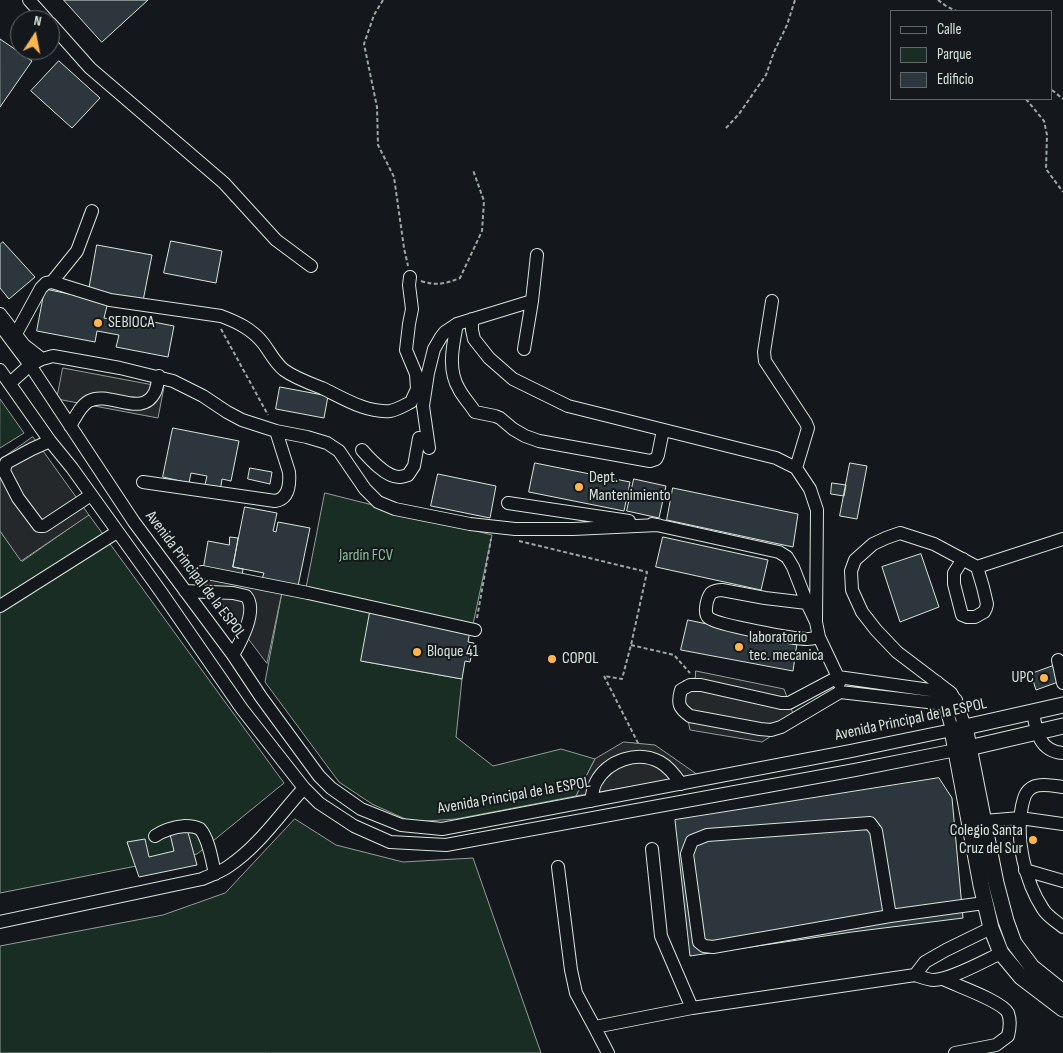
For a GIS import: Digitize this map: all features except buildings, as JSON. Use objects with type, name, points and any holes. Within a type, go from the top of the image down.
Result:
[{"type":"main road","name":"Avenida Principal de la ESPOL","points":[[958,728],[1063,705]]},
{"type":"main road","points":[[963,749],[1063,726]]},
{"type":"main road","points":[[958,728],[984,821],[996,883],[1014,943],[1032,967],[1063,992]]},
{"type":"main road","points":[[963,749],[981,885],[991,928],[1001,953],[1021,977],[1063,1009]]},
{"type":"main road","points":[[981,885],[996,883]]},
{"type":"street","points":[[29,0],[38,10]]},
{"type":"street","points":[[60,35],[90,68],[224,183],[276,240],[311,266]]},
{"type":"street","points":[[52,282],[77,251],[92,211]]},
{"type":"street","points":[[524,349],[538,255]]},
{"type":"street","points":[[14,338],[41,288],[46,283],[52,282],[110,300],[213,314],[235,321],[262,342],[284,370],[361,407],[392,411],[411,402],[417,389],[416,374],[406,350],[412,309],[410,277]]},
{"type":"street","points":[[429,448],[424,406],[428,373],[434,349],[444,332],[472,319],[532,301]]},
{"type":"street","points":[[772,301],[764,352],[765,361],[808,428],[796,468]]},
{"type":"street","points":[[0,314],[14,338],[42,359]]},
{"type":"street","points":[[472,319],[474,339],[489,358],[513,379],[568,406],[776,458],[796,468],[810,489],[817,510],[816,622],[819,637],[838,677],[840,692]]},
{"type":"street","points":[[458,324],[451,358],[453,372],[458,388],[475,412],[500,418],[513,429],[539,442],[650,461],[656,459],[658,455],[663,430]]},
{"type":"street","name":"Avenida Principal de la ESPOL","points":[[0,325],[14,338],[134,522],[233,655],[261,697],[319,776],[331,788],[361,809],[401,825],[442,829],[851,751],[958,728]]},
{"type":"street","points":[[10,383],[30,365],[53,356],[159,376],[189,388],[242,420],[276,431],[327,443],[339,451],[366,489],[378,502],[395,509],[470,524],[515,528],[573,529],[658,525]]},
{"type":"street","points":[[0,370],[161,592],[242,709],[304,788],[319,803],[354,826],[390,842],[446,845],[963,749]]},
{"type":"street","points":[[70,426],[84,404],[91,400],[101,398],[128,404],[140,404],[151,399],[156,391],[159,376]]},
{"type":"street","points":[[143,482],[275,501],[281,500],[286,496],[290,478],[276,431]]},
{"type":"street","points":[[362,450],[386,472],[398,477],[408,475],[414,466],[419,438]]},
{"type":"street","points":[[50,440],[6,463],[4,471],[18,498],[39,526],[44,526],[91,495]]},
{"type":"street","points":[[72,468],[91,457]]},
{"type":"street","points":[[508,503],[658,525],[779,552],[787,557],[793,567],[816,622]]},
{"type":"street","points":[[0,606],[117,532]]},
{"type":"street","points":[[958,728],[946,694],[898,652],[876,630],[862,612],[852,590],[851,571],[855,560],[872,544],[900,533],[934,544],[963,559],[976,567],[987,604],[984,612],[975,617],[962,615],[954,584],[954,573],[963,559]]},
{"type":"street","points":[[976,567],[1063,539]]},
{"type":"street","points":[[202,572],[308,592],[475,630]]},
{"type":"street","points":[[161,592],[175,579]]},
{"type":"street","points":[[807,603],[716,590],[711,594],[707,602],[706,614],[708,618],[719,623],[779,636],[808,639],[819,637]]},
{"type":"street","points":[[185,592],[233,593],[246,596],[250,600],[250,615],[233,655]]},
{"type":"street","points":[[1058,660],[1063,683]]},
{"type":"street","points":[[838,677],[946,694],[840,692],[781,727],[771,730],[760,730],[690,716],[682,710],[678,701],[681,690],[690,685],[702,685],[781,703],[789,703],[838,677]]},
{"type":"street","points":[[242,709],[261,697]]},
{"type":"street","points":[[1033,712],[1037,732],[1043,742],[1049,749],[1063,753]]},
{"type":"street","points":[[591,801],[596,782],[608,767],[625,758],[644,757],[660,762],[672,771],[681,784]]},
{"type":"street","points":[[1063,787],[1038,785],[1031,788],[1025,794],[1020,818],[1021,845],[1032,888],[1043,911],[1063,927]]},
{"type":"street","points":[[0,922],[202,879],[215,874],[246,853],[304,788]]},
{"type":"street","points":[[319,803],[331,788]]},
{"type":"street","points":[[984,821],[1020,818],[1063,824]]},
{"type":"street","points":[[890,916],[876,831],[870,823],[707,835],[692,841],[686,854],[699,942],[704,946],[713,947],[890,916],[984,903]]},
{"type":"street","points":[[155,836],[162,831],[180,826],[199,828],[205,837],[211,854],[215,874]]},
{"type":"street","points":[[652,849],[661,936],[692,1008]]},
{"type":"street","points":[[558,867],[571,970],[576,993],[608,1053]]},
{"type":"street","points":[[1026,870],[1063,881]]},
{"type":"street","points":[[915,975],[925,962],[991,928]]},
{"type":"street","points":[[596,1030],[600,1026],[692,1008],[915,975],[932,980],[943,979],[1001,953]]},
{"type":"street","points":[[943,979],[996,1001],[1008,1012],[1010,1024],[1008,1036],[996,1045],[955,1053]]},
{"type":"path","points":[[383,0],[374,15],[364,44],[377,107],[378,145],[394,177],[410,277],[428,283],[446,283],[460,278],[482,231],[484,202],[473,170]]},
{"type":"path","points":[[726,128],[739,114],[766,75],[774,52],[787,25],[795,0]]},
{"type":"path","points":[[938,0],[954,10]]},
{"type":"path","points":[[1053,91],[1063,99]]},
{"type":"path","points":[[1027,100],[1044,121],[1046,169],[1063,192]]},
{"type":"path","points":[[213,314],[276,431]]},
{"type":"path","points":[[475,630],[492,535]]},
{"type":"path","points":[[511,539],[647,572],[622,678],[604,676],[644,757]]},
{"type":"path","points":[[631,645],[674,655],[702,685]]},
{"type":"green space","points":[[0,399],[24,433],[0,448]]},
{"type":"green space","name":"Jardín FCV","points":[[325,493],[492,535],[472,629],[361,661],[462,679],[456,737],[493,766],[561,749],[595,759],[576,796],[456,819],[412,822],[372,804],[339,782],[265,682],[282,592],[304,596]]},
{"type":"green space","points":[[89,515],[284,783],[197,854],[0,893],[0,531],[22,561]]},
{"type":"green space","points":[[295,819],[336,845],[403,862],[473,858],[541,1053],[0,1053],[0,946],[163,915],[225,893]]},
{"type":"shaded area","points":[[63,368],[164,387],[158,418],[57,399]]},
{"type":"shaded area","points":[[33,437],[89,515],[21,561],[0,531],[0,460]]},
{"type":"shaded area","points":[[200,575],[282,592],[267,663]]},
{"type":"shaded area","points":[[696,671],[784,689],[795,719],[762,742],[690,730],[688,720],[676,696],[683,681],[695,678]]},
{"type":"shaded area","points":[[624,742],[655,745],[698,775],[576,796],[595,759]]},
{"type":"place","name":"SEBIOCA","points":[[98,323]]},
{"type":"place","name":"Dept. Mantenimiento","points":[[579,487]]},
{"type":"place","name":"laboratorio tec. mecanica","points":[[739,647]]},
{"type":"place","name":"Bloque 41","points":[[417,652]]},
{"type":"place","name":"COPOL","points":[[552,659]]},
{"type":"place","name":"UPC","points":[[1044,678]]},
{"type":"place","name":"Colegio Santa Cruz del Sur","points":[[1033,840]]}]
